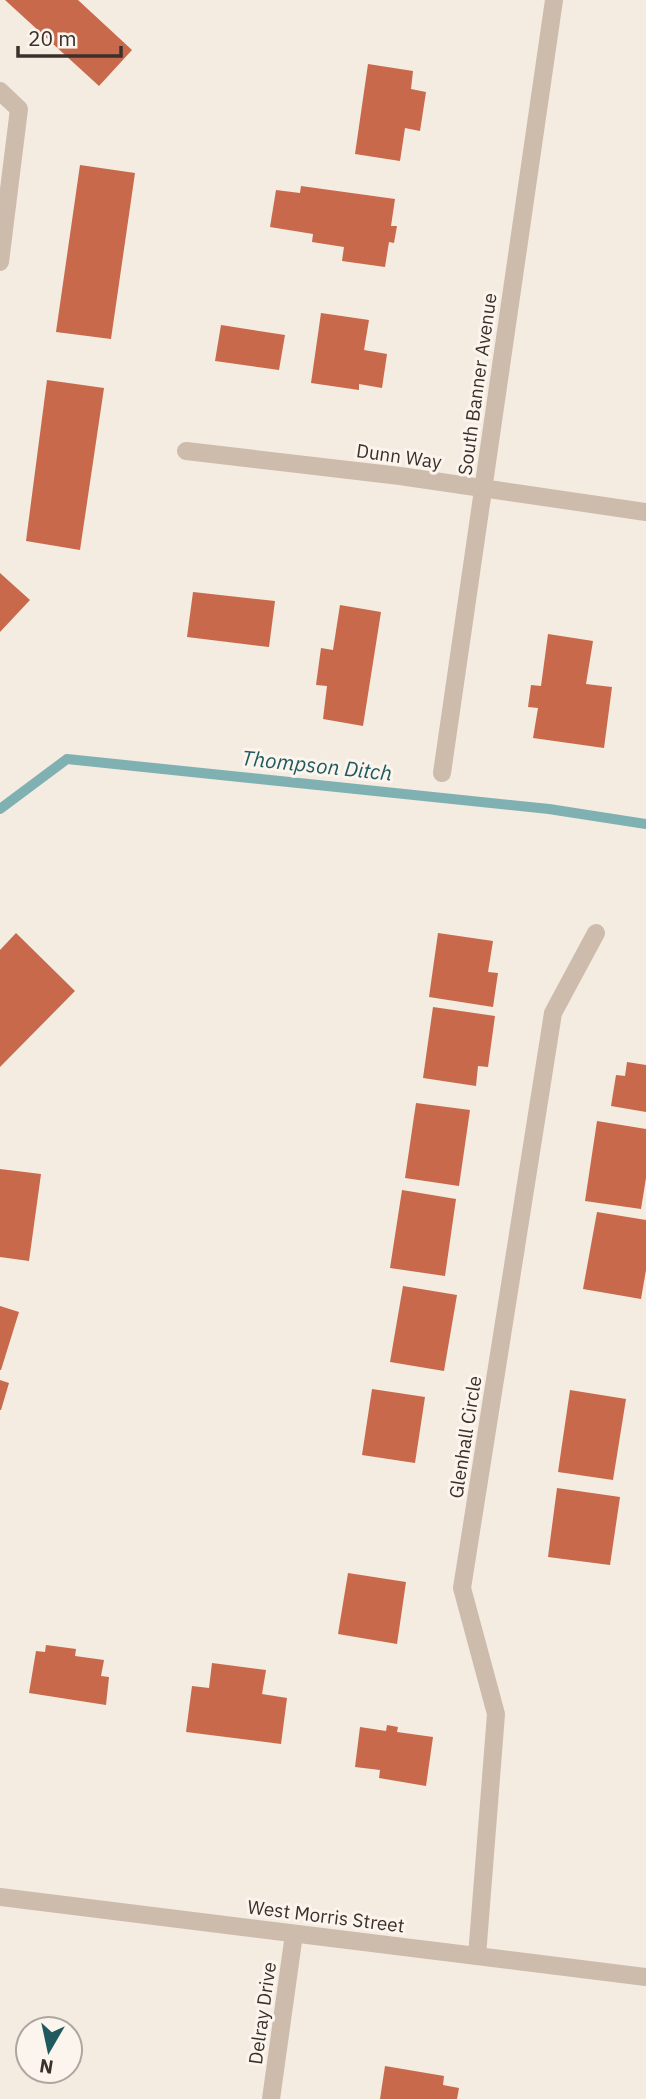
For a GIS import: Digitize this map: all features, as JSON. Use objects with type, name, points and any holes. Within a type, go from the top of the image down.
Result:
[{"type":"street","name":"South Banner Avenue","points":[[442,773],[554,0]]},
{"type":"street","points":[[0,91],[19,109],[0,262]]},
{"type":"street","name":"Dunn Way","points":[[186,451],[400,476],[646,512]]},
{"type":"street","name":"Glenhall Circle","points":[[477,1956],[496,1714],[462,1588],[554,1013],[596,933]]},
{"type":"street","name":"West Morris Street","points":[[0,1897],[646,1977]]},
{"type":"street","name":"Delray Drive","points":[[271,2099],[294,1934]]},
{"type":"building","points":[[5,0],[78,0],[132,50],[99,86]]},
{"type":"building","points":[[368,64],[413,71],[411,89],[426,92],[420,131],[405,128],[400,161],[355,154]]},
{"type":"building","points":[[80,165],[135,173],[111,339],[56,332]]},
{"type":"building","points":[[301,186],[395,199],[391,226],[397,226],[394,243],[389,242],[385,267],[342,261],[344,247],[312,242],[313,234],[270,227],[276,190],[300,193]]},
{"type":"building","points":[[321,313],[369,320],[364,350],[387,354],[382,388],[359,384],[359,390],[311,383]]},
{"type":"building","points":[[221,325],[285,335],[279,370],[215,361]]},
{"type":"building","points":[[47,380],[104,388],[80,550],[26,541]]},
{"type":"building","points":[[0,573],[30,600],[0,632]]},
{"type":"building","points":[[193,592],[275,601],[269,647],[187,637]]},
{"type":"building","points":[[340,605],[381,612],[363,726],[323,719],[327,686],[316,685],[321,648],[333,650]]},
{"type":"building","points":[[548,634],[593,641],[586,684],[612,687],[604,748],[533,738],[538,708],[528,707],[531,685],[541,686]]},
{"type":"building","points":[[16,933],[75,991],[0,1067],[0,950]]},
{"type":"building","points":[[438,933],[493,941],[488,972],[498,973],[493,1007],[429,997]]},
{"type":"building","points":[[433,1007],[495,1016],[488,1067],[478,1066],[476,1086],[423,1078]]},
{"type":"building","points":[[627,1062],[646,1065],[646,1112],[611,1106],[616,1075],[625,1076]]},
{"type":"building","points":[[416,1103],[470,1110],[459,1186],[405,1178]]},
{"type":"building","points":[[597,1121],[646,1129],[646,1178],[641,1209],[585,1201]]},
{"type":"building","points":[[0,1169],[41,1174],[29,1261],[0,1257]]},
{"type":"building","points":[[402,1190],[456,1199],[445,1276],[390,1268]]},
{"type":"building","points":[[597,1212],[646,1220],[646,1270],[641,1299],[583,1289]]},
{"type":"building","points":[[403,1286],[457,1295],[444,1371],[390,1362]]},
{"type":"building","points":[[0,1306],[19,1312],[1,1370],[0,1370]]},
{"type":"building","points":[[0,1380],[9,1383],[1,1410],[0,1410]]},
{"type":"building","points":[[372,1389],[425,1397],[415,1463],[362,1455]]},
{"type":"building","points":[[570,1390],[626,1399],[613,1480],[558,1472]]},
{"type":"building","points":[[557,1488],[620,1497],[610,1565],[548,1557]]},
{"type":"building","points":[[348,1573],[406,1582],[397,1644],[338,1634]]},
{"type":"building","points":[[46,1645],[76,1649],[75,1656],[104,1660],[101,1676],[109,1677],[106,1705],[29,1693],[36,1651],[45,1652]]},
{"type":"building","points":[[212,1663],[266,1670],[262,1694],[287,1698],[281,1744],[186,1732],[192,1686],[209,1688]]},
{"type":"building","points":[[387,1725],[398,1727],[397,1732],[433,1737],[426,1786],[379,1778],[380,1770],[355,1767],[360,1727],[386,1731]]},
{"type":"building","points":[[385,2066],[444,2076],[443,2085],[459,2088],[457,2099],[380,2099]]},
{"type":"waterway","name":"Thompson Ditch","points":[[0,809],[67,759],[549,809],[646,824]]}]
